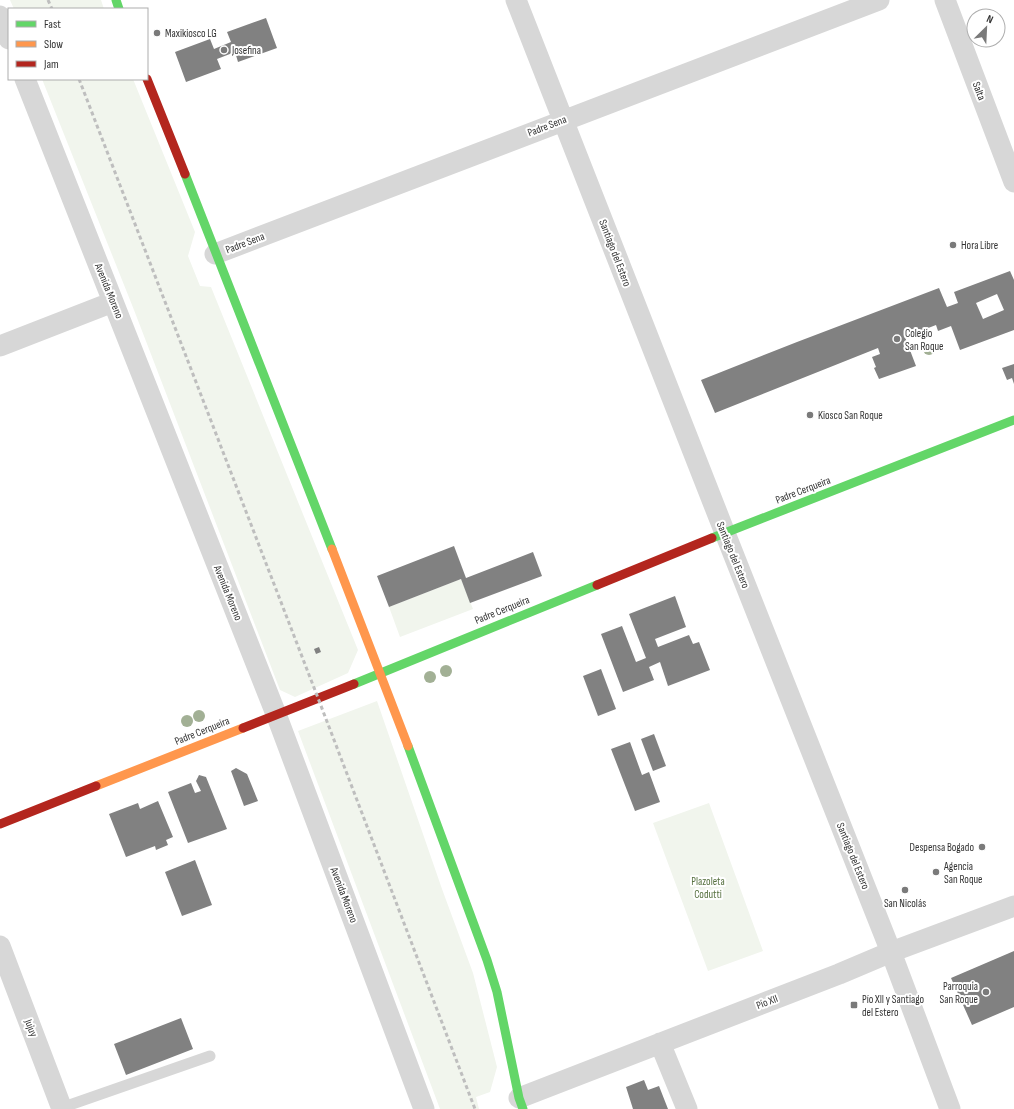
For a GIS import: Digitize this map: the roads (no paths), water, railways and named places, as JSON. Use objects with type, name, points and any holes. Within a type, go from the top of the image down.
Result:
[{"type":"street","name":"Santiago del Estero","points":[[516,0],[724,533],[891,952],[950,1109]]},
{"type":"street","name":"Padre Sena","points":[[215,254],[879,0]]},
{"type":"street","name":"Salta","points":[[945,0],[1014,182]]},
{"type":"street","points":[[0,16],[8,36]]},
{"type":"street","name":"Avenida Moreno","points":[[25,80],[276,714],[424,1109]]},
{"type":"street","points":[[147,80],[380,672],[487,960],[497,992],[521,1104]]},
{"type":"street","points":[[0,346],[113,302]]},
{"type":"street","name":"Padre Cerqueira","points":[[0,824],[724,533],[1014,420]]},
{"type":"street","name":"Pío XII","points":[[521,1104],[660,1043],[832,977],[891,952],[1014,906]]},
{"type":"street","name":"Jujuy","points":[[0,946],[61,1109]]},
{"type":"street","points":[[660,1043],[686,1109]]},
{"type":"lane","points":[[61,1109],[210,1056]]},
{"type":"railway","points":[[48,0],[52,8]]},
{"type":"railway","points":[[79,80],[475,1109]]},
{"type":"place","name":"Maxikiosco LG","points":[[157,33]]},
{"type":"place","name":"Josefina","points":[[224,50]]},
{"type":"place","name":"Hora Libre","points":[[953,245]]},
{"type":"place","name":"Colegio San Roque","points":[[897,339]]},
{"type":"place","name":"Kiosco San Roque","points":[[810,415]]},
{"type":"place","name":"Despensa Bogado","points":[[982,847]]},
{"type":"place","name":"Agencia San Roque","points":[[936,872]]},
{"type":"place","name":"San Nicolás","points":[[905,890]]},
{"type":"place","name":"Parroquia San Roque","points":[[986,992]]},
{"type":"place","name":"Pío XII y Santiago del Estero","points":[[854,1005]]},
{"type":"park label","name":"Plazoleta Codutti","points":[[708,887]]}]
